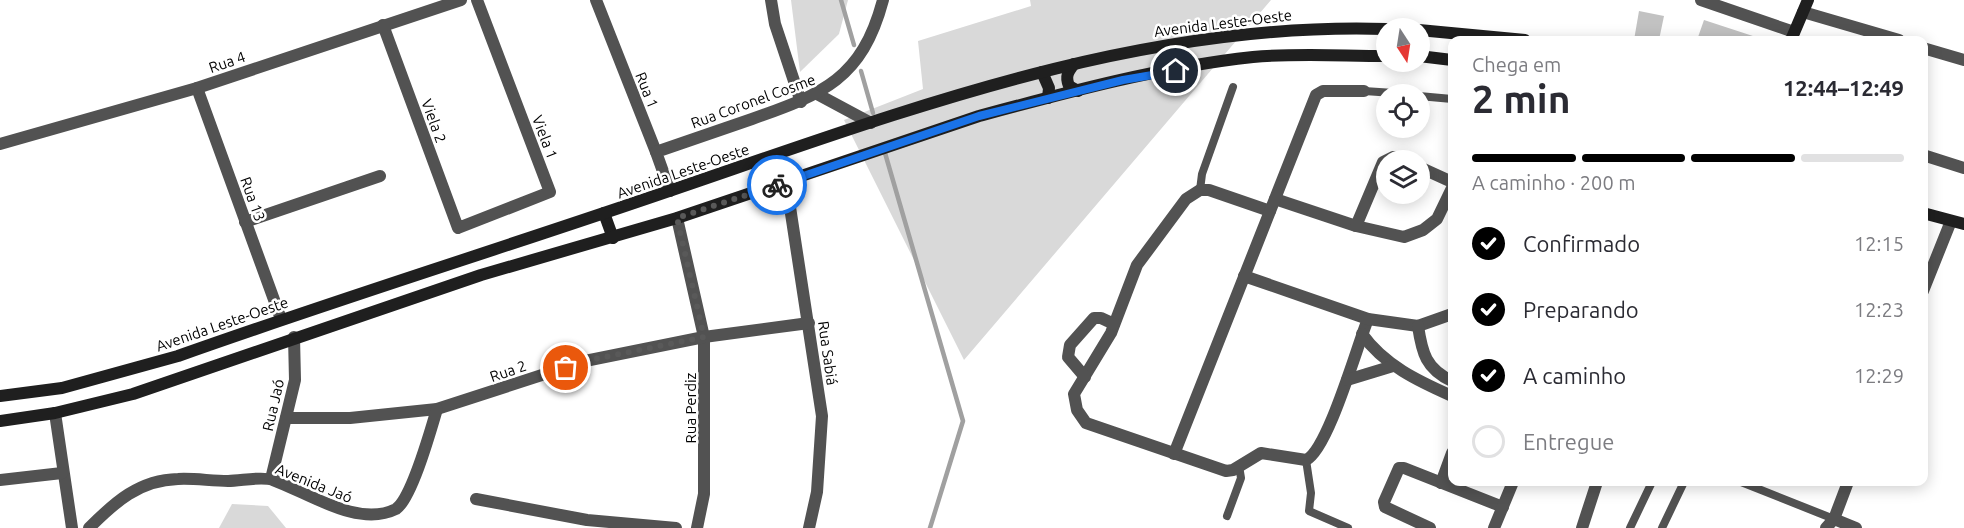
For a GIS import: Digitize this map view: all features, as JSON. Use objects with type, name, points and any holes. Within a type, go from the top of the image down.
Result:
[{"type":"main road","points":[[1792,36],[1808,0]]},
{"type":"main road","name":"Avenida Leste-Oeste","points":[[0,396],[62,388],[178,356],[281,319],[871,123],[1042,72],[1147,47],[1218,37],[1322,27],[1376,29]]},
{"type":"main road","points":[[1430,31],[1483,36]]},
{"type":"main road","points":[[0,421],[56,413],[133,394],[294,337],[481,275],[677,218],[979,116],[1123,80],[1254,57],[1376,56]]},
{"type":"main road","points":[[1430,57],[1448,60]]},
{"type":"main road","points":[[1074,64],[1066,80],[1069,86],[1078,91]]},
{"type":"main road","points":[[1042,72],[1049,88],[1048,98]]},
{"type":"main road","points":[[604,213],[613,238]]},
{"type":"main road","points":[[1928,214],[1964,224]]},
{"type":"street","name":"Rua 4","points":[[0,144],[197,88],[461,0]]},
{"type":"street","name":"Viela 1","points":[[458,228],[550,192],[477,0]]},
{"type":"street","name":"Rua 1","points":[[596,0],[670,191]]},
{"type":"street","points":[[771,0],[775,24],[801,102]]},
{"type":"street","name":"Rua Coronel Cosme","points":[[656,152],[801,102],[827,89],[855,62],[865,48],[884,0]]},
{"type":"street","points":[[1701,0],[1792,36]]},
{"type":"street","points":[[1803,12],[1885,36]]},
{"type":"street","name":"Viela 2","points":[[383,25],[458,228]]},
{"type":"street","points":[[1928,49],[1964,60]]},
{"type":"street","name":"Rua 13","points":[[197,88],[281,319]]},
{"type":"street","points":[[1174,454],[1316,95],[1323,91],[1364,92]]},
{"type":"street","points":[[817,94],[871,123]]},
{"type":"street","points":[[1928,157],[1964,168]]},
{"type":"street","points":[[1430,172],[1448,180]]},
{"type":"street","points":[[245,222],[380,176]]},
{"type":"street","points":[[1356,226],[1376,179]]},
{"type":"street","name":"Rua Sabiá","points":[[784,182],[788,194],[822,416],[817,492],[809,528]]},
{"type":"street","points":[[1270,211],[1209,190],[1200,190],[1186,200],[1137,265],[1114,324],[1074,394],[1077,410],[1086,423],[1226,471],[1261,453],[1306,460],[1317,452],[1347,380],[1368,319]]},
{"type":"street","points":[[1275,199],[1396,237],[1411,235],[1430,226],[1437,219],[1448,196]]},
{"type":"street","name":"Rua Perdiz","points":[[677,218],[704,337],[704,495],[697,528]]},
{"type":"street","points":[[1928,278],[1951,221]]},
{"type":"street","points":[[1244,276],[1368,319],[1418,326],[1448,315]]},
{"type":"street","points":[[1085,377],[1068,357],[1070,345],[1094,318],[1101,318],[1114,324]]},
{"type":"street","name":"Rua 2","points":[[286,418],[351,418],[437,408],[585,361],[704,337],[809,324]]},
{"type":"street","points":[[1418,326],[1425,360],[1431,368],[1448,379]]},
{"type":"street","points":[[1362,334],[1375,352],[1393,366],[1448,394]]},
{"type":"street","name":"Rua Jaó","points":[[271,479],[295,380],[294,337]]},
{"type":"street","points":[[1347,380],[1393,366]]},
{"type":"street","name":"Avenida Jaó","points":[[89,528],[111,506],[139,486],[178,479],[207,481],[271,479],[348,514],[379,523],[398,508],[405,498],[427,446],[437,408]]},
{"type":"street","points":[[56,413],[62,473],[72,528]]},
{"type":"street","points":[[1441,483],[1448,464]]},
{"type":"street","points":[[1430,528],[1387,510],[1384,502],[1400,468],[1448,486]]},
{"type":"street","points":[[0,480],[62,473]]},
{"type":"street","points":[[1449,486],[1503,507]]},
{"type":"street","points":[[1494,528],[1511,486]]},
{"type":"street","points":[[1582,528],[1594,486]]},
{"type":"street","points":[[1846,486],[1830,523],[1856,528]]},
{"type":"street","points":[[477,499],[587,520],[676,528]]},
{"type":"lane","points":[[1200,190],[1202,174],[1233,87]]},
{"type":"lane","points":[[1364,92],[1376,93]]},
{"type":"lane","points":[[1430,97],[1448,99]]},
{"type":"lane","points":[[1306,460],[1311,493],[1309,511],[1348,528]]},
{"type":"lane","points":[[1227,516],[1241,478],[1239,466]]},
{"type":"lane","points":[[1630,528],[1650,486]]},
{"type":"lane","points":[[1662,528],[1682,486]]},
{"type":"lane","points":[[1751,486],[1830,523]]},
{"type":"shaded area","points":[[791,0],[848,0],[839,34],[800,72]]},
{"type":"shaded area","points":[[1030,0],[1271,0],[964,360],[844,120],[923,89],[918,41],[1031,6]]},
{"type":"shaded area","points":[[232,504],[268,506],[286,528],[219,528]]},
{"type":"building","points":[[1639,11],[1664,16],[1660,36],[1635,36]]},
{"type":"building","points":[[1704,20],[1753,36],[1698,36]]},
{"type":"waterway","points":[[841,0],[854,45]]},
{"type":"waterway","points":[[861,71],[873,113]]},
{"type":"waterway","points":[[885,153],[963,421],[930,528]]},
{"type":"way so far","points":[[566,368],[585,361],[704,337],[677,218],[777,185]]},
{"type":"route","points":[[777,185],[979,116],[1123,80],[1176,71]]}]
